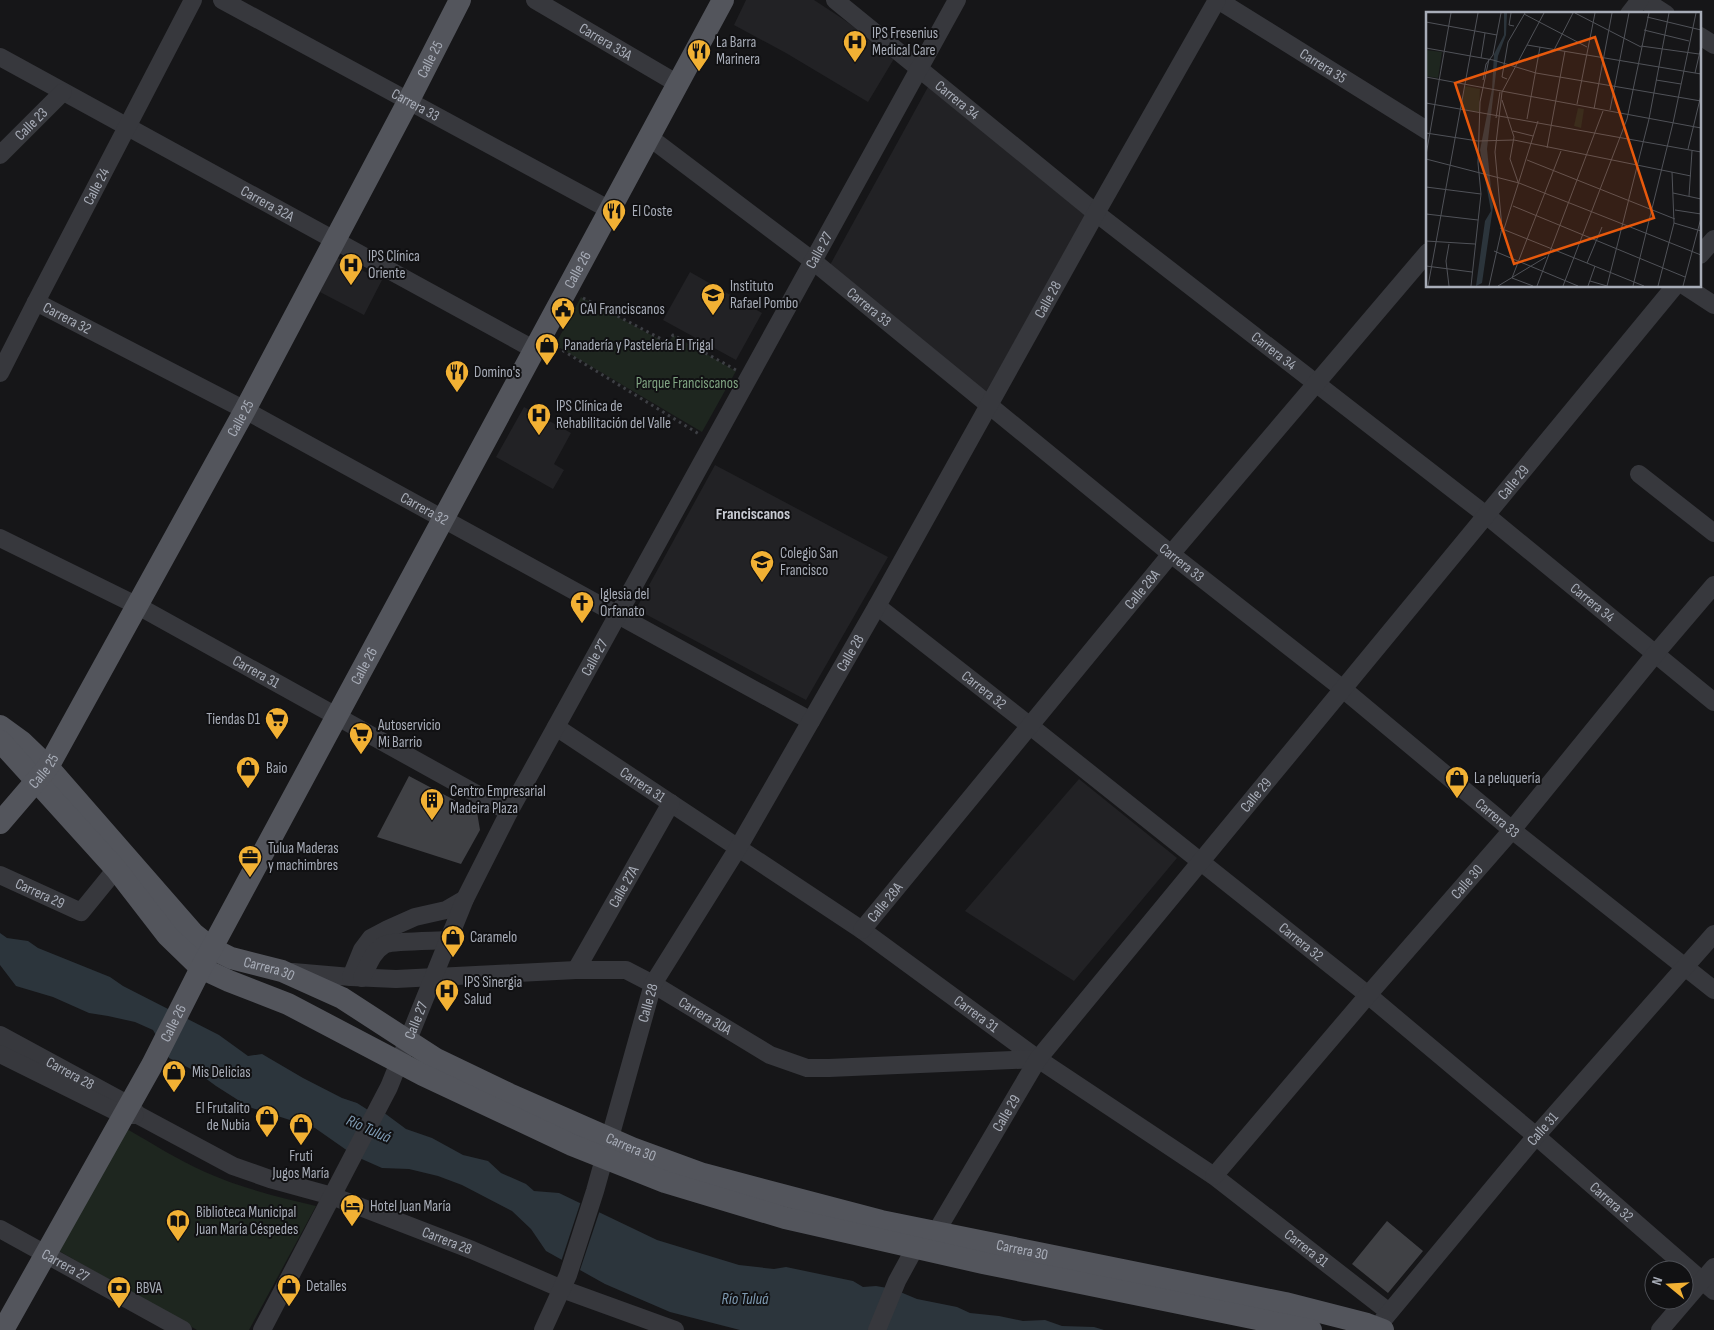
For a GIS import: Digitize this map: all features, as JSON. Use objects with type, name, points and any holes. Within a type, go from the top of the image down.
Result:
[{"type":"main road","name":"Calle 25","points":[[0,823],[42,773],[138,606],[245,410],[460,0]]},
{"type":"main road","name":"Calle 26","points":[[3,1330],[45,1254],[130,1112],[201,968],[213,949],[723,0]]},
{"type":"main road","name":"Carrera 30","points":[[0,726],[22,742],[42,773],[167,935],[201,968],[229,982],[288,1004],[478,1102],[608,1149],[667,1162],[742,1186],[837,1211],[1285,1303],[1381,1325]]},
{"type":"main road","name":"Carrera 30","points":[[0,740],[42,773],[193,933],[213,949],[242,962],[282,971],[342,998],[409,1040],[436,1060],[544,1111],[665,1182],[792,1220],[983,1263],[1311,1330]]},
{"type":"street","name":"Calle 24","points":[[0,374],[194,0]]},
{"type":"street","name":"Carrera 33","points":[[222,0],[610,210]]},
{"type":"street","name":"Carrera 33A","points":[[535,0],[678,84]]},
{"type":"street","name":"Carrera 34","points":[[835,0],[1096,213],[1486,516],[1714,702]]},
{"type":"street","name":"Calle 27","points":[[262,1330],[389,1087],[465,900],[509,812],[957,0]]},
{"type":"street","name":"Carrera 35","points":[[1217,0],[1426,131]]},
{"type":"street","name":"Calle 28","points":[[543,1330],[565,1282],[595,1191],[653,984],[738,848],[877,606],[1217,0]]},
{"type":"street","points":[[1631,12],[1640,0]]},
{"type":"street","points":[[1644,0],[1663,12]]},
{"type":"street","points":[[1702,37],[1714,44]]},
{"type":"street","name":"Carrera 32A","points":[[0,57],[334,240],[538,344]]},
{"type":"street","name":"Calle 23","points":[[0,155],[62,92]]},
{"type":"street","name":"Carrera 33","points":[[649,137],[813,261],[1171,554],[1343,689],[1512,830],[1714,990]]},
{"type":"street","points":[[1702,253],[1714,239]]},
{"type":"street","name":"Calle 28A","points":[[862,930],[1171,554],[1426,254]]},
{"type":"street","name":"Calle 29","points":[[877,1330],[897,1281],[915,1248],[936,1232],[1038,1059],[1673,288]]},
{"type":"street","points":[[1688,288],[1714,305]]},
{"type":"street","name":"Carrera 32","points":[[36,302],[245,410],[811,721]]},
{"type":"street","points":[[1639,474],[1714,533]]},
{"type":"street","name":"Carrera 31","points":[[0,538],[138,606],[509,812]]},
{"type":"street","name":"Calle 30","points":[[1214,1176],[1512,830],[1714,585]]},
{"type":"street","name":"Carrera 32","points":[[877,606],[1368,995],[1536,1136],[1708,1286]]},
{"type":"street","name":"Carrera 31","points":[[556,727],[862,930],[1038,1059],[1214,1176],[1381,1325]]},
{"type":"street","name":"Calle 27A","points":[[576,970],[671,803]]},
{"type":"street","name":"Carrera 29","points":[[0,875],[81,912],[116,868]]},
{"type":"street","points":[[356,978],[362,950],[371,938],[415,917],[446,910],[465,900]]},
{"type":"street","name":"Calle 31","points":[[1381,1325],[1536,1136],[1714,934]]},
{"type":"street","points":[[356,978],[374,954],[385,944],[448,940]]},
{"type":"street","name":"Carrera 30A","points":[[282,971],[356,978],[396,979],[576,970],[626,970],[653,984],[753,1046],[770,1055],[807,1068],[1038,1059]]},
{"type":"street","name":"Carrera 28","points":[[0,1035],[130,1112],[233,1166],[270,1179],[332,1196],[472,1250],[565,1282],[675,1330]]},
{"type":"street","name":"Carrera 28","points":[[0,1054],[130,1112]]},
{"type":"street","name":"Carrera 27","points":[[0,1229],[184,1330]]},
{"type":"street","points":[[1660,1330],[1708,1286],[1714,1267]]},
{"type":"path","points":[[567,289],[669,343],[673,335],[748,377]]},
{"type":"path","points":[[538,344],[713,442]]},
{"type":"shaded area","points":[[746,0],[814,0],[895,57],[868,102],[786,53],[734,25]]},
{"type":"shaded area","points":[[928,87],[1086,216],[986,392],[830,265]]},
{"type":"shaded area","name":"IPS Clínica Oriente","points":[[337,258],[382,280],[364,315],[320,292]]},
{"type":"shaded area","name":"Instituto Rafael Pombo","points":[[690,272],[762,313],[736,360],[663,320]]},
{"type":"shaded area","points":[[524,407],[571,433],[554,464],[564,470],[553,489],[496,457]]},
{"type":"shaded area","name":"Colegio San Francisco","points":[[715,465],[888,557],[806,700],[636,609]]},
{"type":"shaded area","points":[[1079,779],[1177,858],[1074,981],[965,911]]},
{"type":"green space","name":"Parque Franciscanos","points":[[581,297],[668,344],[673,335],[736,371],[702,432],[555,345]]},
{"type":"green space","points":[[127,1129],[166,1152],[219,1178],[260,1192],[316,1206],[249,1330],[197,1330],[59,1251]]},
{"type":"water","name":"Río Tuluá","points":[[0,933],[7,938],[28,941],[38,948],[110,977],[123,986],[219,1035],[248,1056],[262,1054],[342,1098],[357,1103],[368,1110],[379,1109],[406,1129],[432,1138],[463,1155],[488,1161],[501,1173],[526,1184],[534,1191],[559,1193],[657,1240],[739,1265],[774,1269],[786,1267],[853,1281],[863,1287],[876,1286],[893,1289],[917,1299],[957,1307],[970,1313],[1023,1321],[1045,1320],[1062,1326],[1094,1327],[1104,1330],[740,1330],[670,1312],[605,1284],[546,1251],[531,1229],[512,1211],[462,1185],[438,1176],[409,1169],[382,1168],[355,1156],[315,1128],[249,1107],[197,1072],[169,1058],[153,1030],[135,1022],[89,1013],[53,997],[16,986],[0,965]]},
{"type":"pier","points":[[581,1201],[600,1210],[579,1273],[561,1262]]},
{"type":"building","name":"Centro Empresarial Madeira Plaza","points":[[409,776],[477,812],[480,830],[461,864],[377,837]]},
{"type":"building","points":[[1387,1221],[1423,1251],[1388,1293],[1352,1264]]},
{"type":"place","name":"IPS Fresenius Medical Care","points":[[855,63]]},
{"type":"place","name":"La Barra Marinera","points":[[699,72]]},
{"type":"place","name":"El Coste","points":[[614,232]]},
{"type":"place","name":"IPS Clínica Oriente","points":[[351,286]]},
{"type":"place","name":"Instituto Rafael Pombo","points":[[713,316]]},
{"type":"place","name":"CAI Franciscanos","points":[[563,330]]},
{"type":"place","name":"Panadería y Pastelería El Trigal","points":[[547,366]]},
{"type":"place","name":"Domino's","points":[[457,393]]},
{"type":"place","name":"IPS Clínica de Rehabilitación del Valle","points":[[539,436]]},
{"type":"place","name":"Colegio San Francisco","points":[[762,583]]},
{"type":"place","name":"Iglesia del Orfanato","points":[[582,624]]},
{"type":"place","name":"Tiendas D1","points":[[277,740]]},
{"type":"place","name":"Autoservicio Mi Barrio","points":[[361,755]]},
{"type":"place","name":"Baio","points":[[248,789]]},
{"type":"place","name":"La peluquería","points":[[1457,799]]},
{"type":"place","name":"Centro Empresarial Madeira Plaza","points":[[432,821]]},
{"type":"place","name":"Tulua Maderas y machimbres","points":[[250,878]]},
{"type":"place","name":"Caramelo","points":[[453,958]]},
{"type":"place","name":"IPS Sinergia Salud","points":[[447,1012]]},
{"type":"place","name":"Mis Delicias","points":[[174,1093]]},
{"type":"place","name":"El Frutalito de Nubia","points":[[267,1138]]},
{"type":"place","name":"Fruti Jugos María","points":[[301,1146]]},
{"type":"place","name":"Hotel Juan María","points":[[352,1227]]},
{"type":"place","name":"Biblioteca Municipal Juan María Céspedes","points":[[178,1242]]},
{"type":"place","name":"Detalles","points":[[289,1307]]},
{"type":"place","name":"BBVA","points":[[119,1309]]},
{"type":"district","name":"Franciscanos","points":[[753,513]]}]
